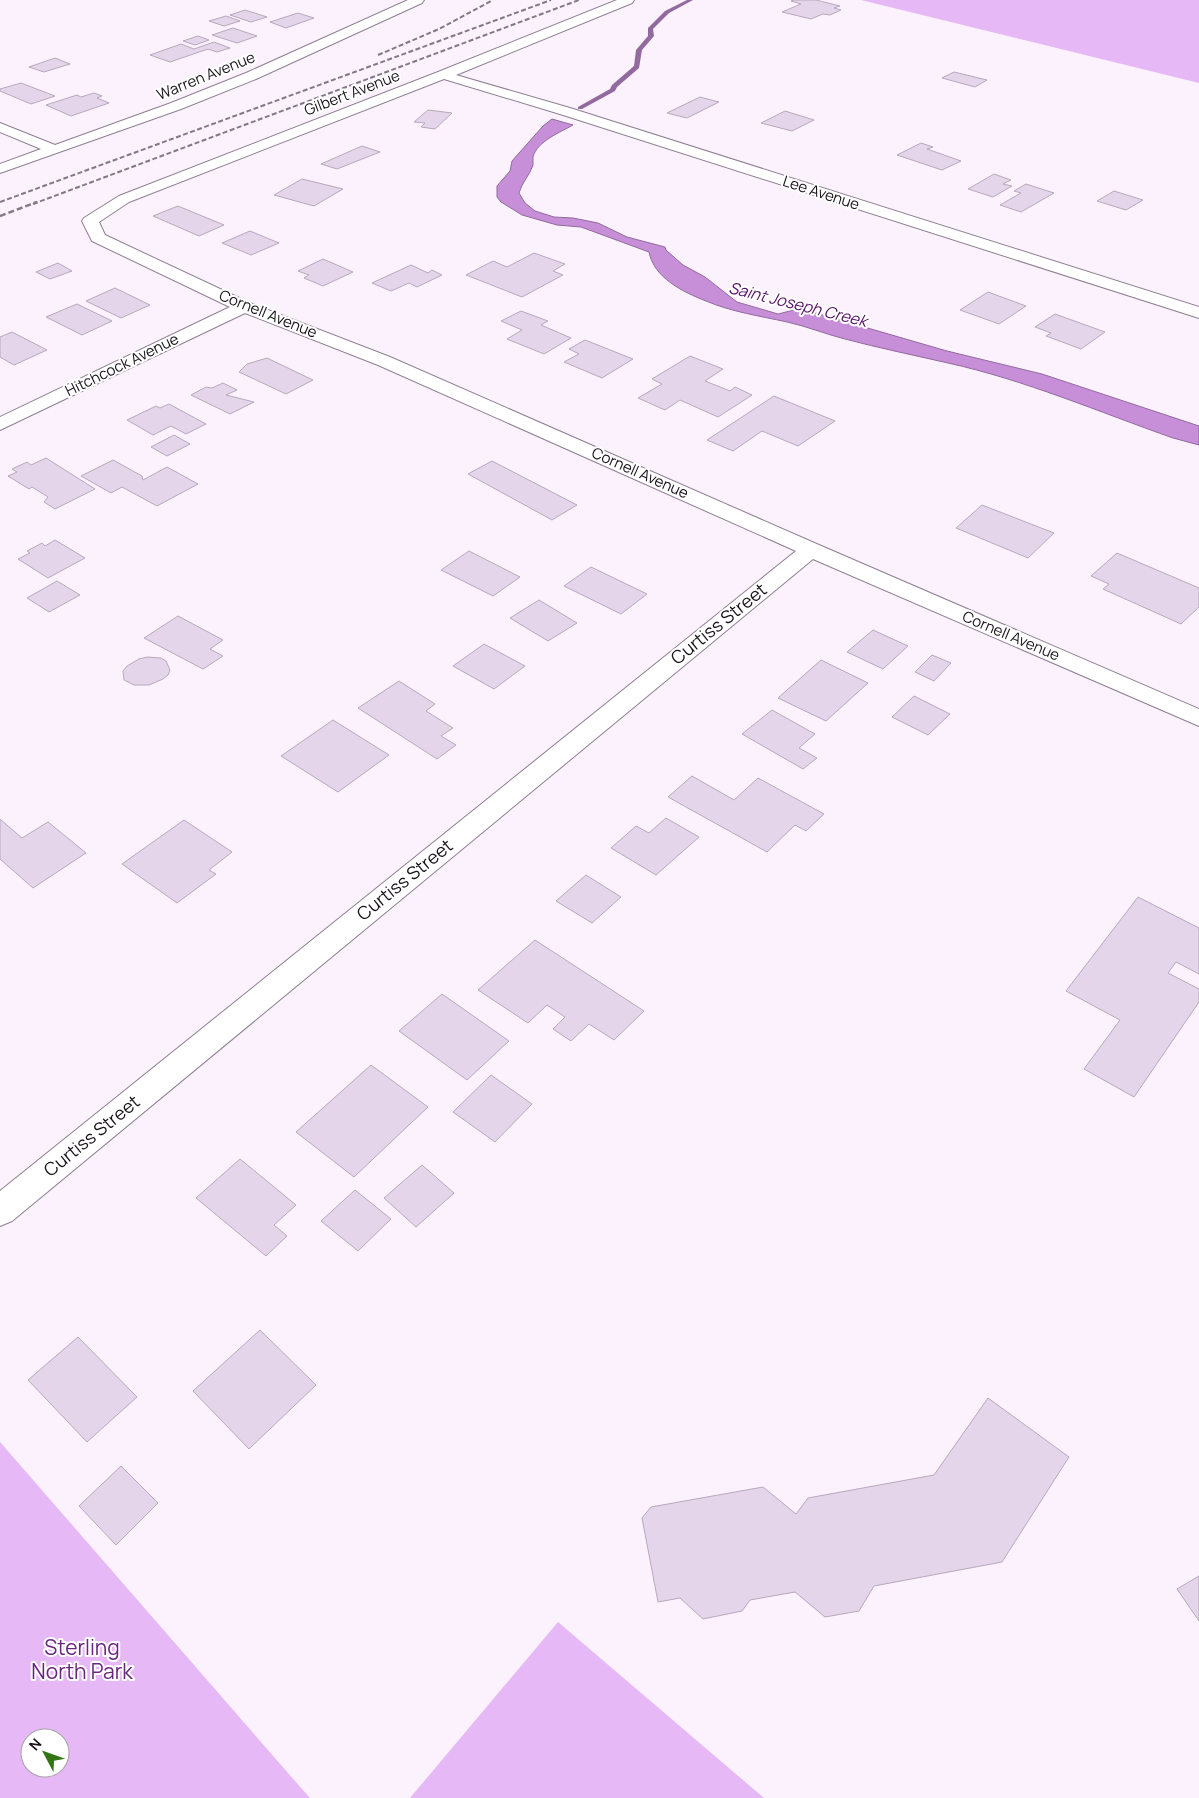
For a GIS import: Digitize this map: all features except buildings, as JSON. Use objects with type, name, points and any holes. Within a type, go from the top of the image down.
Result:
[{"type":"street","name":"Warren Avenue","points":[[0,169],[176,106],[251,76],[418,0]]},
{"type":"street","name":"Gilbert Avenue","points":[[90,220],[124,199],[443,75],[628,0]]},
{"type":"street","name":"Lee Avenue","points":[[443,75],[1199,313]]},
{"type":"street","points":[[0,126],[55,150]]},
{"type":"street","name":"Cornell Avenue","points":[[90,220],[98,238],[244,306],[384,361],[811,550],[1199,718]]},
{"type":"street","name":"Hitchcock Avenue","points":[[0,424],[244,306]]},
{"type":"street","name":"Curtiss Street","points":[[0,1211],[811,550]]},
{"type":"green space","points":[[861,0],[1199,0],[1199,83]]},
{"type":"green space","name":"Sterling North Park","points":[[0,1442],[310,1798],[0,1798]]},
{"type":"green space","points":[[558,1622],[764,1798],[410,1798]]},
{"type":"shaded area","points":[[552,119],[573,125],[544,142],[535,151],[532,169],[519,193],[525,203],[535,211],[554,217],[573,218],[598,223],[627,237],[665,247],[683,265],[705,277],[737,302],[778,314],[798,309],[809,311],[947,351],[1042,374],[1199,426],[1199,445],[1173,438],[1005,378],[716,305],[688,293],[663,277],[652,261],[649,252],[581,227],[557,225],[522,215],[501,202],[497,197],[497,186],[510,171],[512,161],[543,126]]},
{"type":"waterway","name":"Saint Joseph Creek","points":[[580,108],[613,90],[614,86],[637,67],[639,50],[651,36],[650,29],[667,12],[691,0]]},
{"type":"railway","points":[[378,55],[439,29],[493,0]]},
{"type":"railway","points":[[0,202],[551,0]]},
{"type":"railway","points":[[33,204],[579,0]]},
{"type":"railway","points":[[0,216],[37,202]]}]
